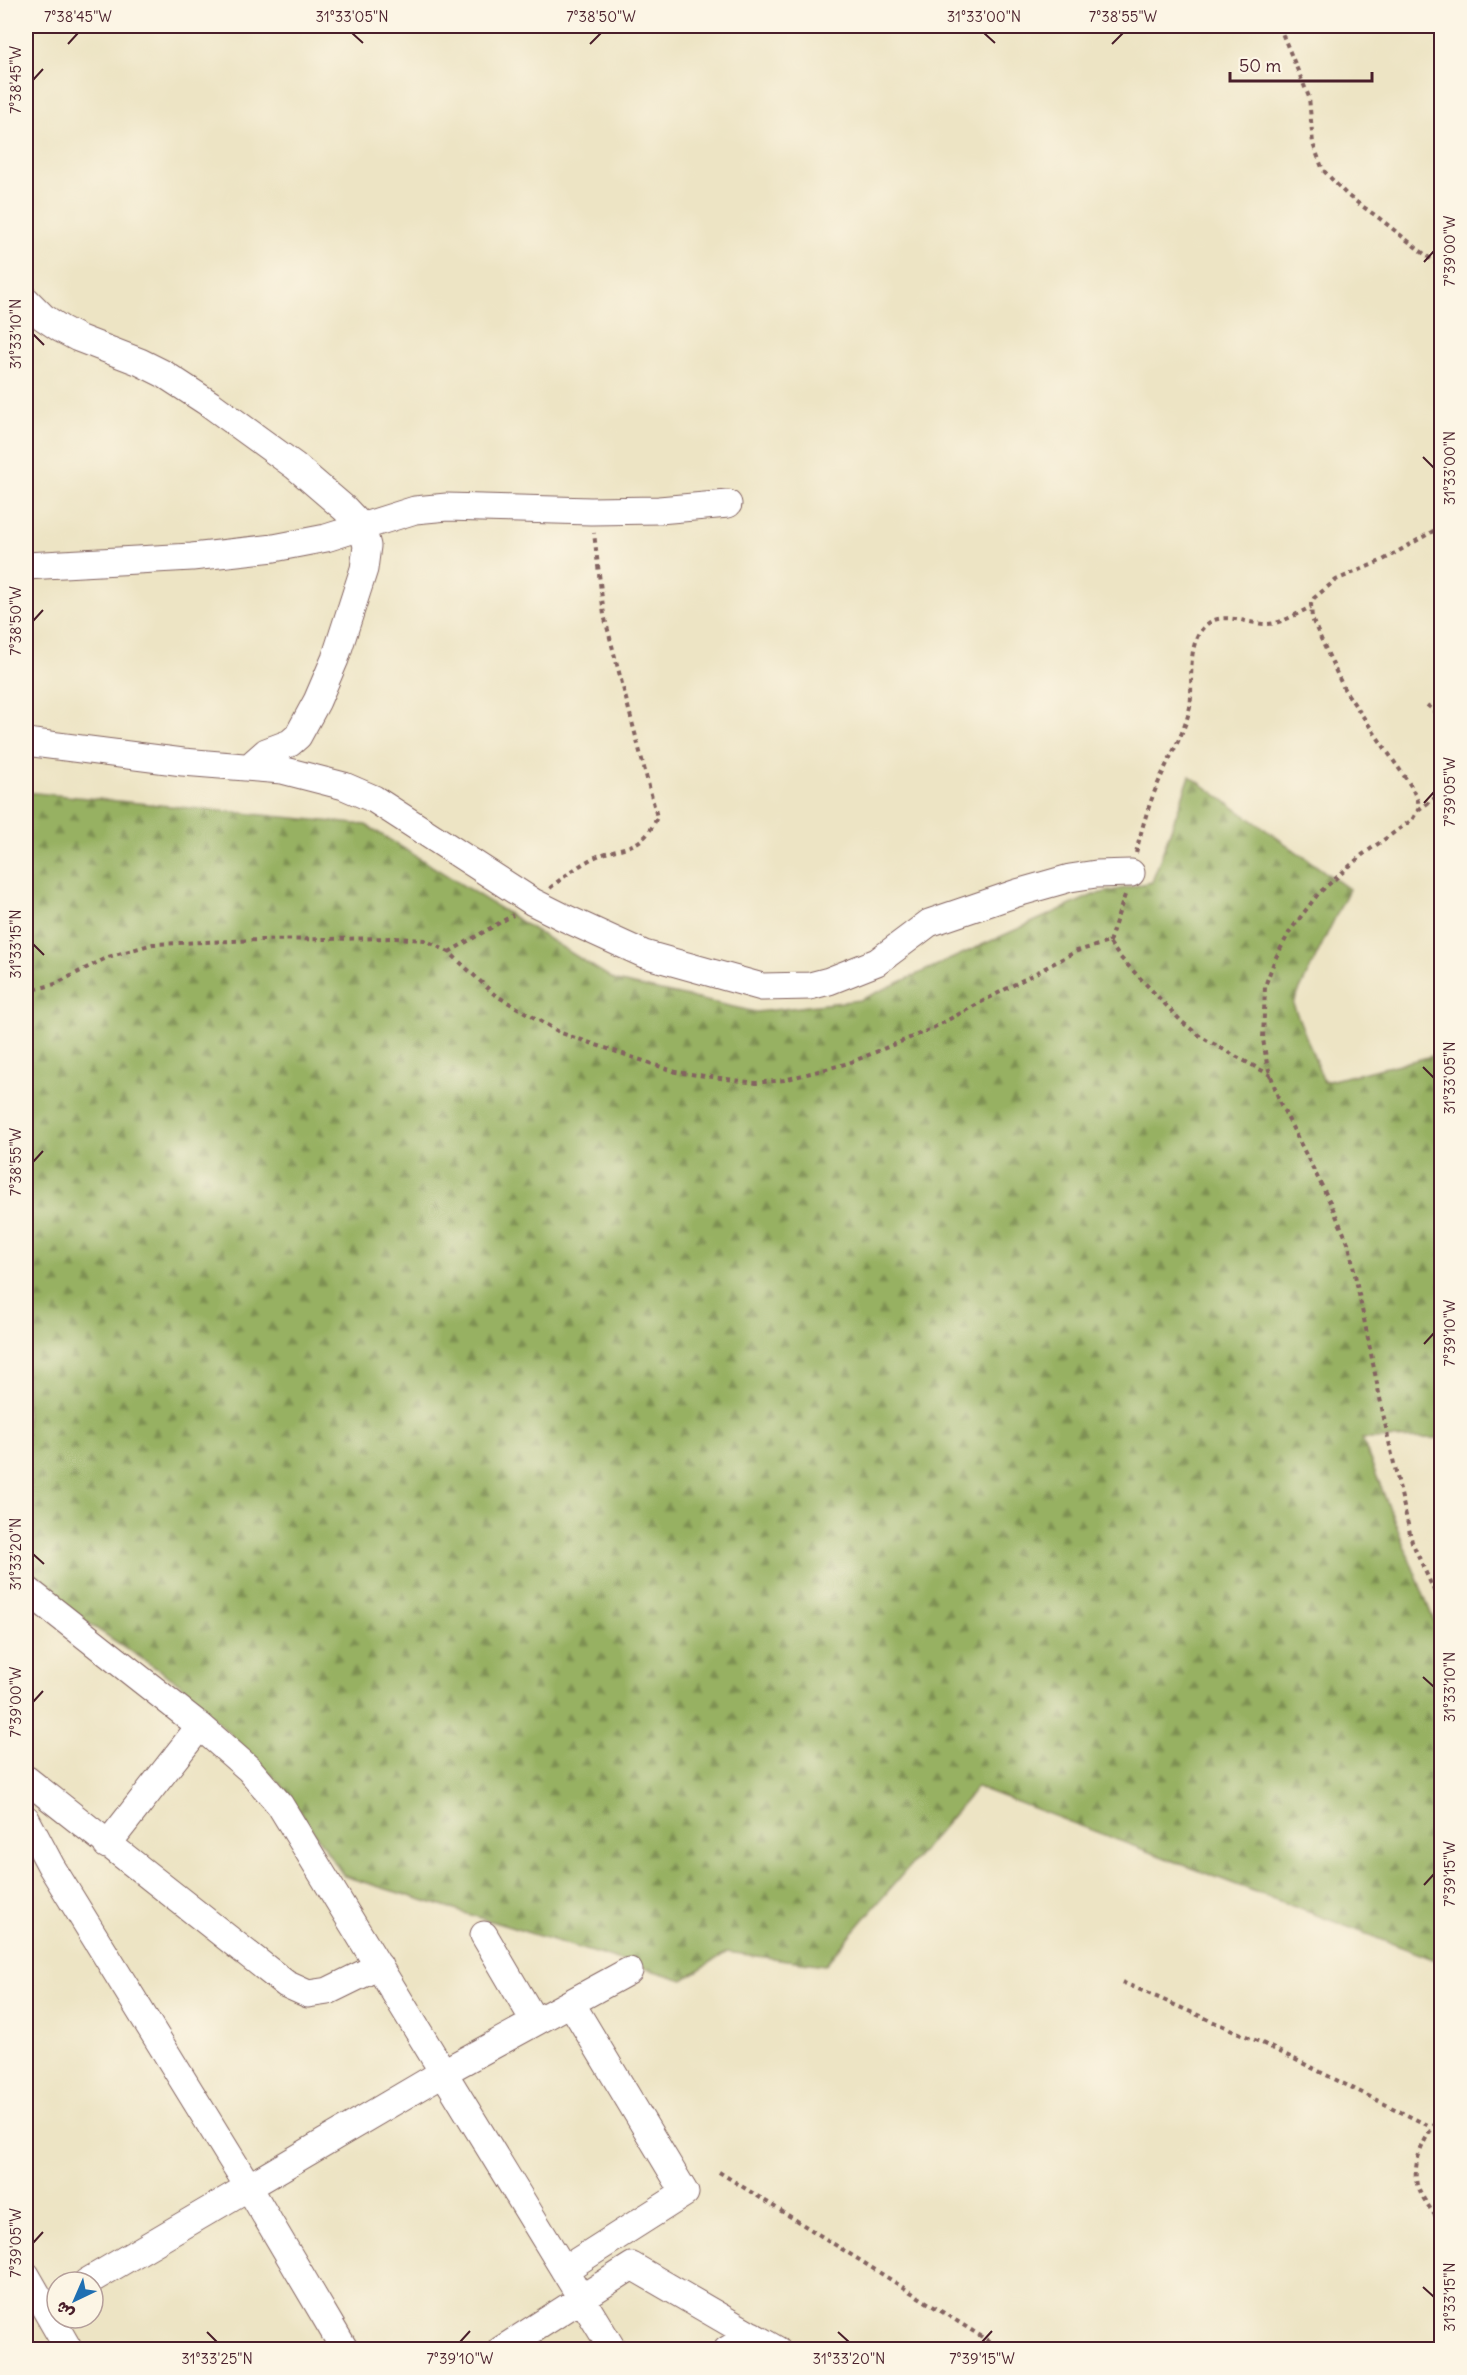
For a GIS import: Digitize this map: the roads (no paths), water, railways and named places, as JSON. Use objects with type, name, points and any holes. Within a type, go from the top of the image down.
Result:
[{"type":"street","points":[[26,300],[43,317],[60,329],[164,374],[210,404],[295,466],[345,509],[362,527],[367,546],[364,569],[335,659],[317,701],[298,736],[290,744],[267,752],[249,767]]},
{"type":"street","points":[[26,566],[192,557],[274,548],[301,544],[415,510],[447,507],[591,511],[659,510],[728,504]]},
{"type":"street","points":[[26,742],[183,762],[282,770],[316,777],[374,799],[533,902],[601,935],[644,954],[762,987],[810,986],[830,981],[877,962],[929,923],[965,909],[1070,878],[1096,874],[1131,873]]},
{"type":"street","points":[[26,1588],[200,1726],[249,1769],[280,1805],[613,2349]]},
{"type":"street","points":[[107,1845],[200,1726]]},
{"type":"street","points":[[26,1779],[286,1984],[308,1994],[328,1991],[380,1966]]},
{"type":"street","points":[[26,1819],[51,1866],[248,2186],[345,2349]]},
{"type":"street","points":[[484,1935],[535,2022]]},
{"type":"street","points":[[105,2271],[444,2072],[629,1971]]},
{"type":"street","points":[[564,2270],[685,2193],[571,2002]]},
{"type":"street","points":[[501,2349],[632,2266],[777,2349]]},
{"type":"street","points":[[26,2275],[42,2309],[69,2349]]},
{"type":"street","points":[[727,2349],[752,2335]]}]
